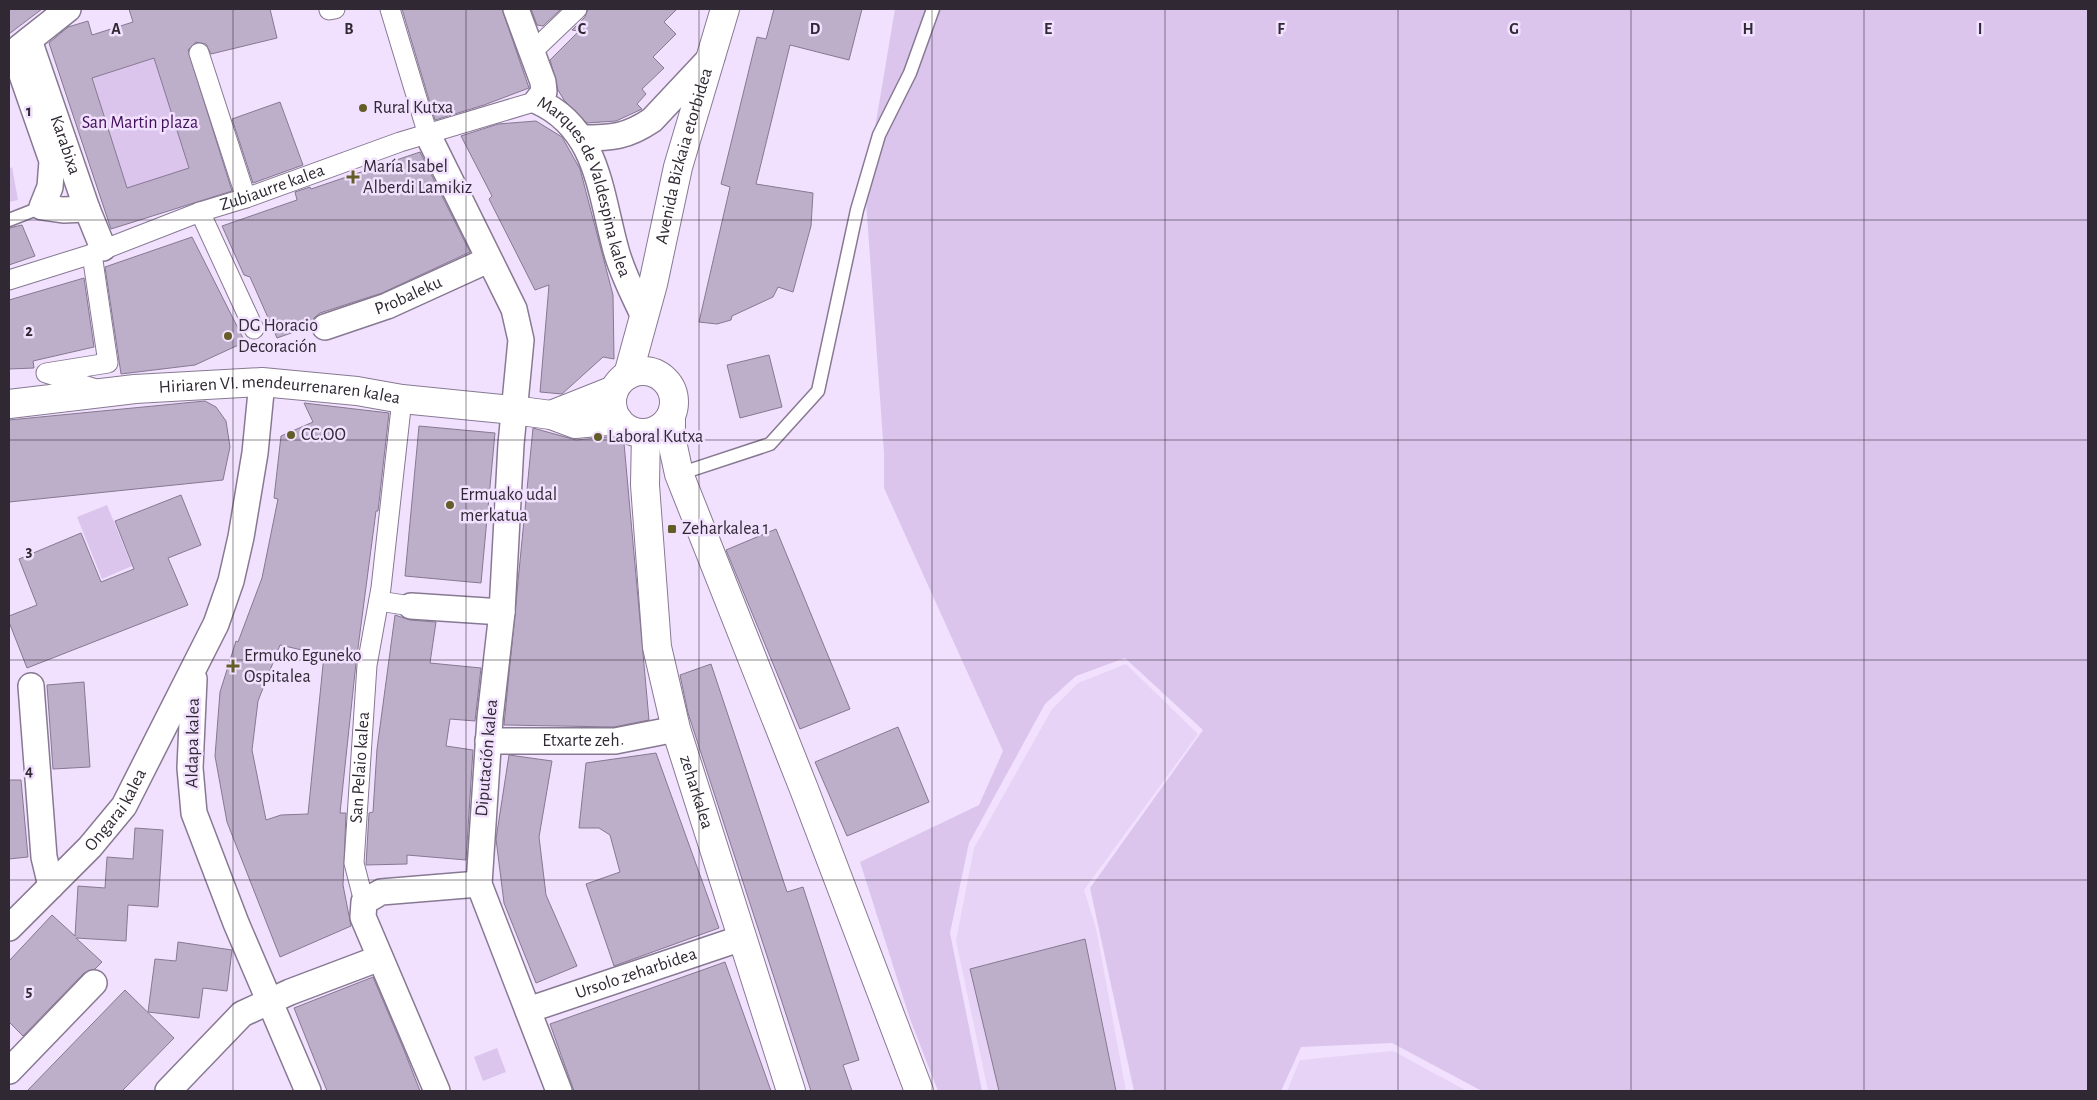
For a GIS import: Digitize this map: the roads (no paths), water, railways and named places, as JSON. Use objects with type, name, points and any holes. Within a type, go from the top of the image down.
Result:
[{"type":"street","points":[[17,49],[68,9]]},
{"type":"street","points":[[390,9],[428,135],[488,260],[514,309],[521,340],[513,410]]},
{"type":"street","name":"Marques de Valdespina kalea","points":[[516,9],[544,92],[537,101],[554,111],[575,129],[590,151],[616,251],[644,316]]},
{"type":"street","points":[[532,52],[577,9]]},
{"type":"street","name":"Avenida Bizkaia etorbidea","points":[[653,284],[678,167],[722,20]]},
{"type":"street","name":"Karabixa","points":[[17,49],[52,161],[50,187],[42,207]]},
{"type":"street","name":"Karabixa","points":[[17,49],[87,209],[98,251]]},
{"type":"street","points":[[199,53],[246,198]]},
{"type":"street","points":[[582,138],[628,135],[641,128],[652,120],[712,56]]},
{"type":"street","name":"Zubiaurre kalea","points":[[9,280],[98,251],[200,212],[246,198],[400,142],[537,101]]},
{"type":"street","points":[[42,207],[63,210],[87,209]]},
{"type":"street","points":[[200,212],[254,329]]},
{"type":"street","points":[[98,251],[108,363],[46,372],[106,392]]},
{"type":"street","name":"Probaleku","points":[[325,327],[387,306],[488,260]]},
{"type":"street","points":[[643,426],[674,397],[665,380],[656,352],[653,284]]},
{"type":"street","points":[[653,284],[621,382],[612,400],[643,426],[678,472],[804,789],[918,1091]]},
{"type":"street","points":[[551,416],[648,371],[665,380]]},
{"type":"street","name":"Hiriaren VI. mendeurrenaren kalea","points":[[9,404],[106,392],[262,382],[357,391],[402,399],[513,410],[551,416],[575,424],[643,426]]},
{"type":"street","name":"Aldapa kalea","points":[[262,382],[255,453],[241,537],[231,581],[216,624],[194,671],[190,768],[194,813],[225,895],[308,1091]]},
{"type":"street","name":"San Pelaio kalea","points":[[402,399],[378,601],[367,665],[354,863],[364,902],[363,917],[404,1009],[437,1091]]},
{"type":"street","name":"Diputación kalea","points":[[513,410],[502,612],[488,741],[479,884],[559,1091]]},
{"type":"street","name":"zeharkalea","points":[[643,426],[637,464],[645,485],[658,647],[676,729],[791,1091]]},
{"type":"street","points":[[378,601],[411,606],[502,612]]},
{"type":"street","name":"Ongarai kalea","points":[[9,928],[90,847],[124,806],[194,671]]},
{"type":"street","points":[[31,686],[44,857],[50,886]]},
{"type":"street","name":"Etxarte zeh.","points":[[488,741],[615,741],[676,729]]},
{"type":"street","points":[[364,902],[381,892],[479,884]]},
{"type":"street","name":"Ursolo zeharbidea","points":[[528,1010],[742,938]]},
{"type":"street","points":[[168,1091],[242,1014],[270,1001],[380,958]]},
{"type":"street","points":[[9,1071],[94,983]]},
{"type":"lane","points":[[678,472],[770,444],[818,390],[857,210],[879,135],[910,73],[934,9]]},
{"type":"lane","points":[[9,220],[42,207]]},
{"type":"place","name":"Rural Kutxa","points":[[363,108]]},
{"type":"place","name":"María Isabel Alberdi Lamikiz","points":[[353,177]]},
{"type":"place","name":"DG Horacio Decoración","points":[[228,336]]},
{"type":"place","name":"CC.OO","points":[[291,435]]},
{"type":"place","name":"Laboral Kutxa","points":[[598,437]]},
{"type":"place","name":"Ermuako udal merkatua","points":[[450,505]]},
{"type":"place","name":"Zeharkalea 1","points":[[672,529]]},
{"type":"place","name":"Ermuko Eguneko Ospitalea","points":[[233,666]]},
{"type":"park label","name":"San Martin plaza","points":[[140,123]]}]
